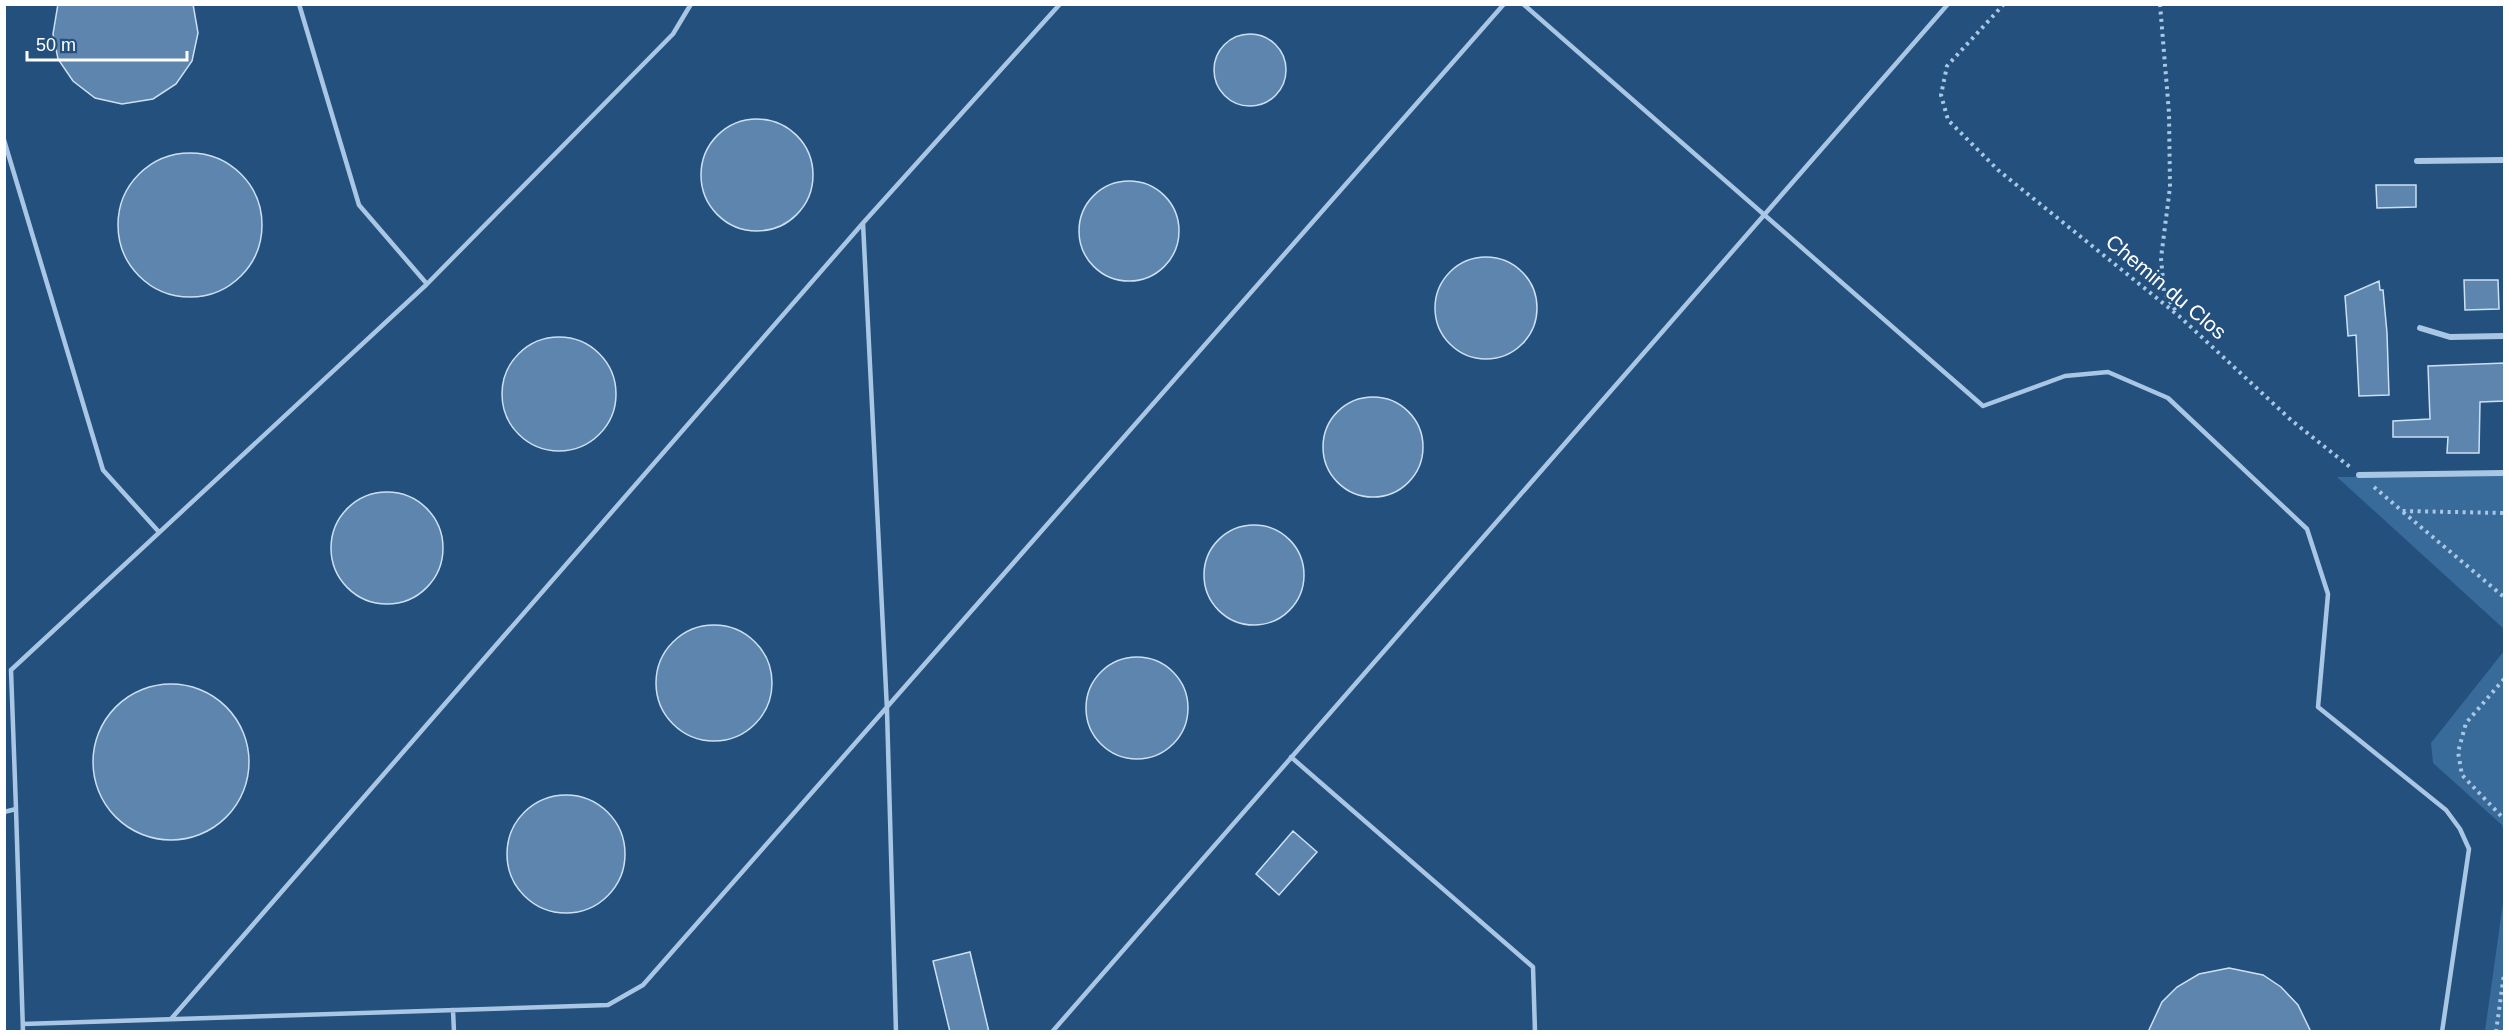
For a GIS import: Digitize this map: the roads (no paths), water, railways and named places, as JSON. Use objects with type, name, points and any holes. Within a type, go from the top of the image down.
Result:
[{"type":"street","points":[[2417,161],[2505,160]]},
{"type":"street","points":[[2420,328],[2450,337],[2505,336]]},
{"type":"street","points":[[2359,475],[2505,473]]},
{"type":"lane","points":[[299,4],[359,205],[427,284]]},
{"type":"lane","points":[[23,1032],[11,670],[427,284],[673,34],[691,4]]},
{"type":"lane","points":[[171,1019],[863,223],[1060,4]]},
{"type":"lane","points":[[23,1024],[608,1005],[643,985],[887,710],[1504,4]]},
{"type":"lane","points":[[1523,4],[1983,406],[2065,376],[2108,372],[2168,398],[2307,529],[2328,594],[2318,707],[2446,810],[2460,830],[2469,849],[2442,1032]]},
{"type":"lane","points":[[1052,1032],[1948,4]]},
{"type":"lane","points":[[4,140],[103,470],[159,532]]},
{"type":"lane","points":[[863,223],[887,710],[896,1032]]},
{"type":"lane","points":[[1291,757],[1533,967],[1535,1032]]},
{"type":"lane","points":[[4,812],[16,809]]},
{"type":"lane","points":[[453,1010],[454,1032]]}]
